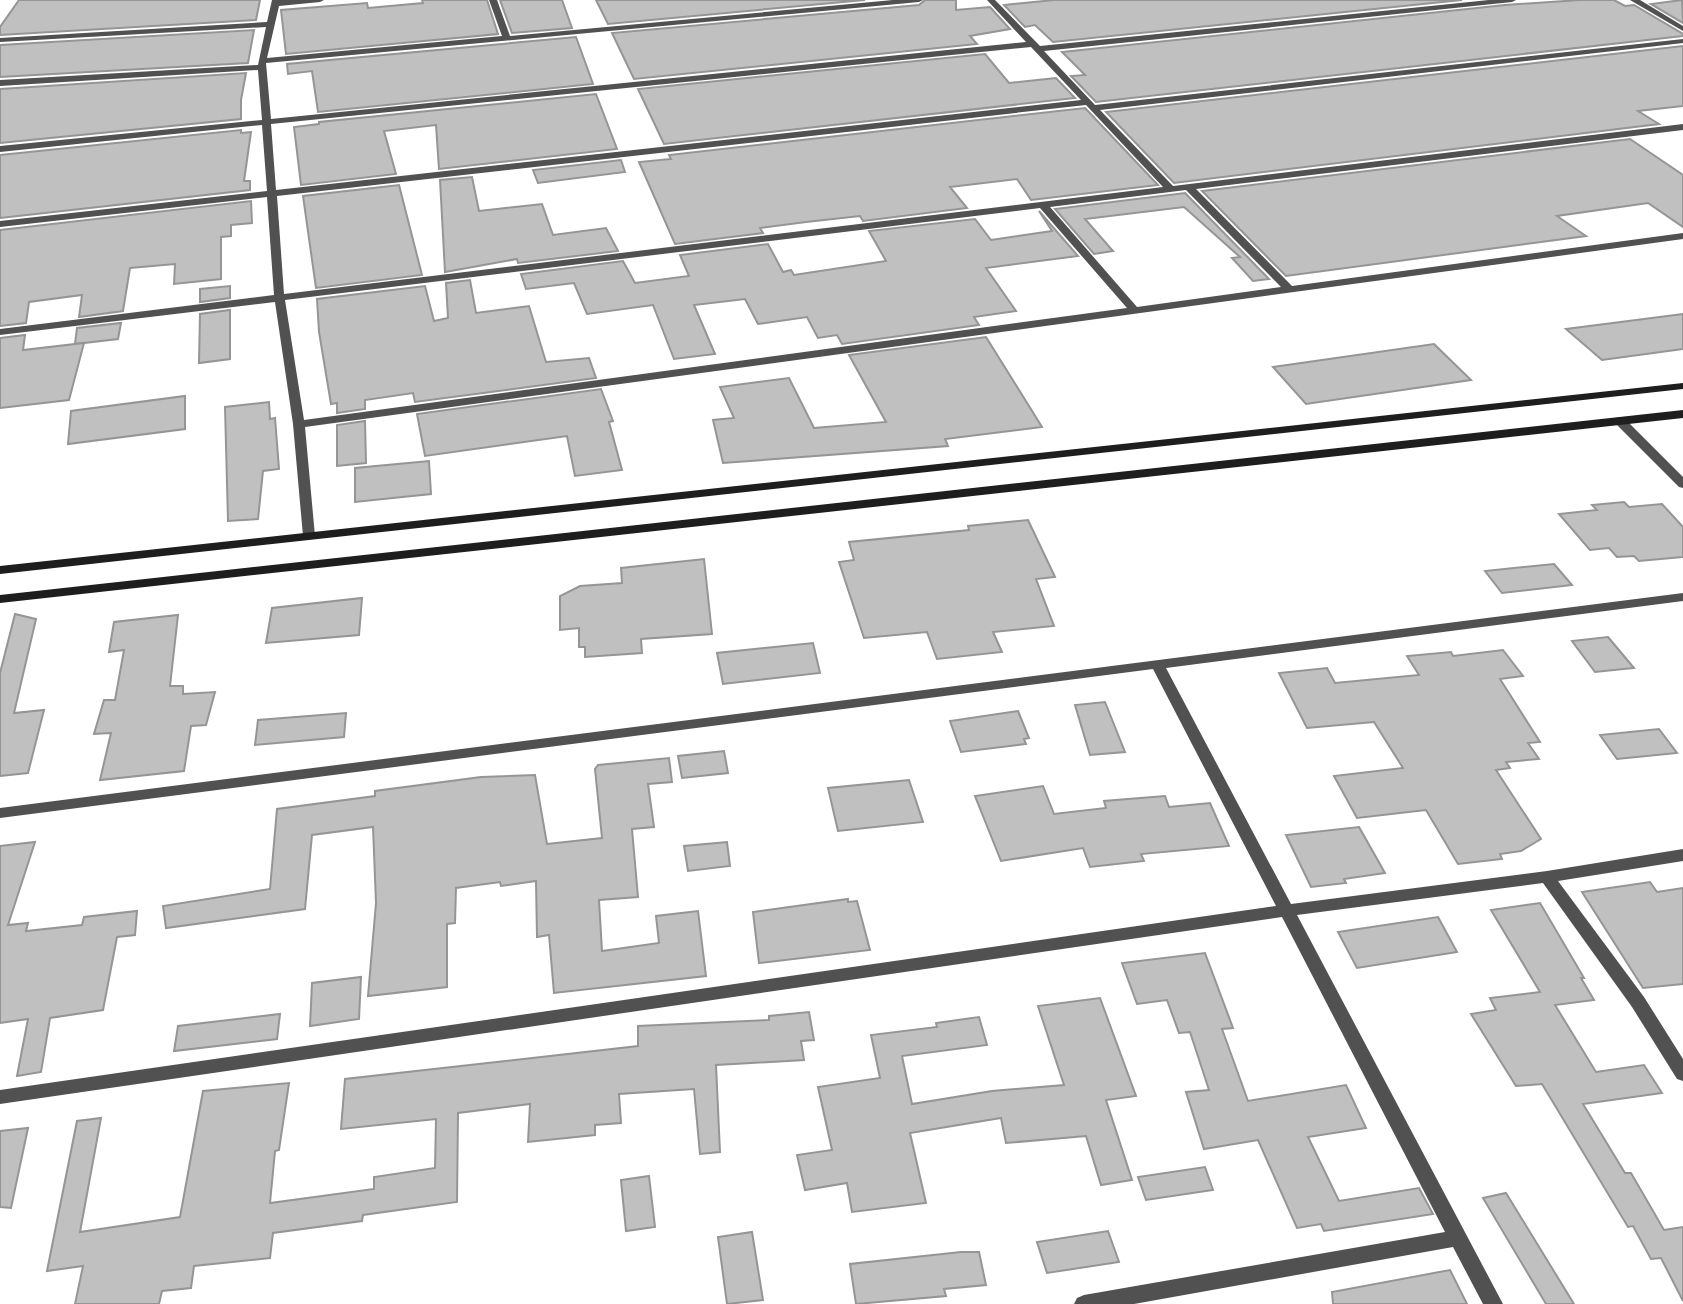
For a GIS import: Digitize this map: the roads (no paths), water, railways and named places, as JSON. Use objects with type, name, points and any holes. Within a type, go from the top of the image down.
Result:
[{"type":"main road","points":[[0,570],[1683,386]]},
{"type":"main road","points":[[0,599],[1683,414]]},
{"type":"street","points":[[309,536],[299,424],[279,296],[262,64],[276,2],[320,0]]},
{"type":"street","points":[[493,0],[508,40]]},
{"type":"street","points":[[0,83],[262,64],[919,0]]},
{"type":"street","points":[[991,0],[1170,189]]},
{"type":"street","points":[[0,149],[1512,0]]},
{"type":"street","points":[[1634,0],[1683,29]]},
{"type":"street","points":[[0,40],[270,24]]},
{"type":"street","points":[[0,224],[272,192],[1683,41]]},
{"type":"street","points":[[0,332],[1683,127]]},
{"type":"street","points":[[1188,187],[1290,290]]},
{"type":"street","points":[[1042,204],[1135,311]]},
{"type":"street","points":[[299,424],[1683,236]]},
{"type":"street","points":[[1620,421],[1683,484]]},
{"type":"street","points":[[0,813],[1683,597]]},
{"type":"street","points":[[1158,665],[1493,1304]]},
{"type":"street","points":[[0,1097],[1287,910],[1547,877],[1683,856]]},
{"type":"street","points":[[1547,877],[1638,1002],[1683,1074]]},
{"type":"street","points":[[1084,1304],[1459,1238]]}]
